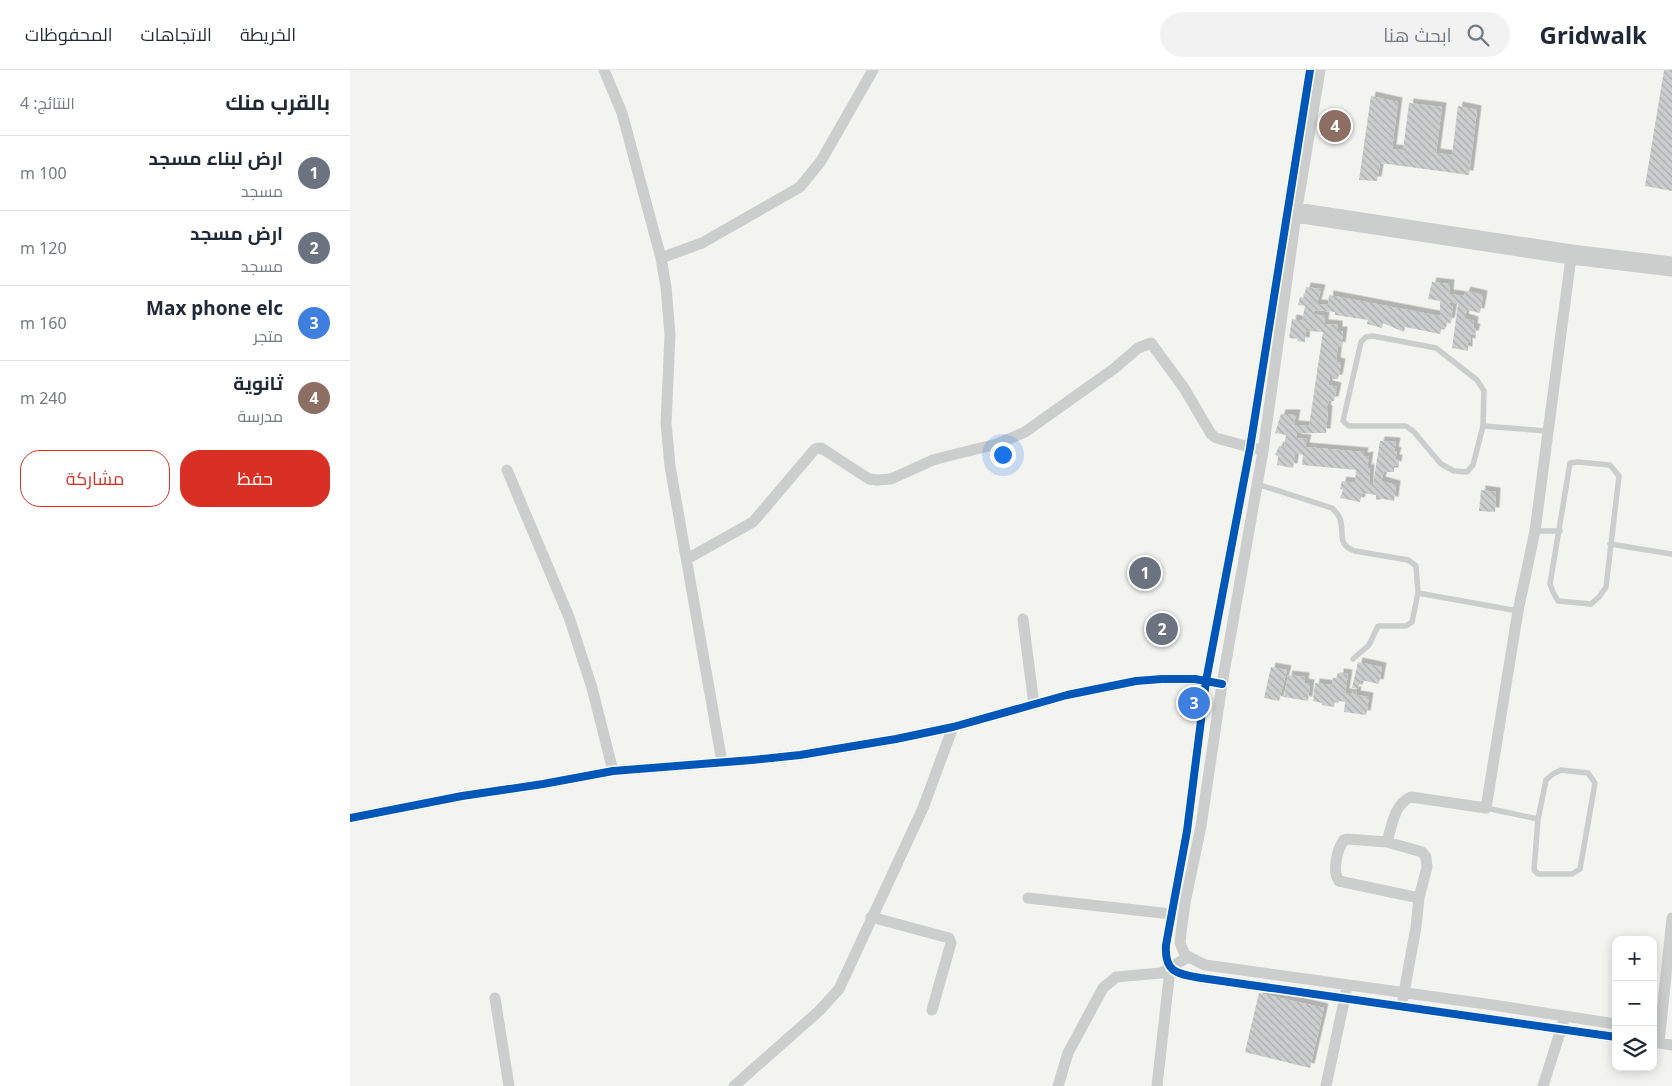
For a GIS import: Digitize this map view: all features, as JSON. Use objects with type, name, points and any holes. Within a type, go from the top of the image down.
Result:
[{"type":"street","points":[[604,70],[622,113],[661,258],[666,287],[670,335],[666,423],[670,466],[722,762]]},
{"type":"street","points":[[661,258],[702,243],[800,187],[821,161],[840,131],[873,70]]},
{"type":"street","points":[[1310,70],[1263,451],[1222,684],[1201,826],[1184,904],[1180,943],[1188,957],[1205,965],[1612,1023]]},
{"type":"street","points":[[1157,1086],[1170,969],[1165,954],[1187,831],[1206,681],[1320,70]]},
{"type":"street","points":[[1292,212],[1672,271]]},
{"type":"street","points":[[1572,255],[1672,262]]},
{"type":"street","points":[[1386,842],[1398,808],[1404,800],[1411,797],[1486,808],[1518,611],[1535,531],[1572,255]]},
{"type":"street","points":[[687,559],[753,522],[815,449],[821,448],[869,479],[891,479],[933,460],[997,444],[1025,432],[1115,368],[1138,348],[1151,343],[1184,388],[1216,438],[1263,451]]},
{"type":"street","points":[[507,470],[569,617],[592,688],[613,771]]},
{"type":"street","points":[[1024,619],[1034,705]]},
{"type":"street","points":[[350,818],[613,771],[800,755],[896,739],[953,727],[1104,686],[1136,681],[1162,679],[1206,681],[1222,684]]},
{"type":"street","points":[[734,1086],[769,1057],[836,994],[923,808],[953,727]]},
{"type":"street","points":[[1402,1006],[1416,927],[1419,898],[1427,867],[1426,857],[1422,852],[1386,842],[1344,840],[1340,845],[1335,872],[1339,881],[1419,898]]},
{"type":"street","points":[[1028,898],[1171,914]]},
{"type":"street","points":[[871,917],[945,935],[951,940],[932,1010]]},
{"type":"street","points":[[1662,1031],[1672,918]]},
{"type":"street","points":[[1058,1086],[1068,1052],[1103,988],[1111,980],[1116,977],[1155,974],[1170,969],[1188,957]]},
{"type":"street","points":[[1170,969],[1175,973],[1192,977],[1612,1037]]},
{"type":"street","points":[[1326,1086],[1347,985]]},
{"type":"street","points":[[495,998],[509,1086]]},
{"type":"street","points":[[1543,1086],[1565,1017]]},
{"type":"street","points":[[1657,1043],[1672,1045]]},
{"type":"lane","points":[[1373,336],[1436,348],[1477,380],[1484,391],[1483,426],[1472,465],[1466,472],[1454,471],[1441,464],[1414,432],[1406,426],[1349,426],[1343,421],[1362,342],[1366,337],[1373,336]]},
{"type":"lane","points":[[1483,426],[1547,431]]},
{"type":"lane","points":[[1570,463],[1610,465],[1619,476],[1606,587],[1591,604],[1558,601],[1553,592],[1550,584],[1560,531],[1570,463]]},
{"type":"lane","points":[[1257,484],[1332,508],[1340,518],[1344,544],[1347,549],[1412,561],[1416,566],[1418,593],[1416,610],[1411,623],[1406,626],[1378,626],[1369,644],[1353,659]]},
{"type":"lane","points":[[1535,531],[1560,531]]},
{"type":"lane","points":[[1610,544],[1672,554]]},
{"type":"lane","points":[[1418,593],[1518,611]]},
{"type":"lane","points":[[1561,770],[1588,773],[1592,777],[1595,783],[1580,869],[1572,874],[1536,873],[1534,870],[1538,819],[1546,780],[1553,774],[1561,770]]},
{"type":"lane","points":[[1486,808],[1538,819]]},
{"type":"building","points":[[1664,70],[1672,70],[1672,191],[1645,186]]},
{"type":"building","points":[[1371,96],[1398,102],[1392,149],[1403,150],[1409,103],[1442,107],[1436,153],[1452,155],[1458,106],[1477,110],[1469,175],[1380,163],[1377,181],[1359,180]]},
{"type":"building","points":[[1432,282],[1450,284],[1449,294],[1464,296],[1466,291],[1483,295],[1480,313],[1467,310],[1464,318],[1474,321],[1473,328],[1476,328],[1474,335],[1471,335],[1471,343],[1468,342],[1468,351],[1452,348],[1458,304],[1450,302],[1449,305],[1453,307],[1450,323],[1447,322],[1446,328],[1442,327],[1440,334],[1405,327],[1404,332],[1383,323],[1382,328],[1367,324],[1368,320],[1335,315],[1335,312],[1315,310],[1313,314],[1325,316],[1324,324],[1338,325],[1338,331],[1343,331],[1341,347],[1338,346],[1336,362],[1341,363],[1338,379],[1333,379],[1330,376],[1328,385],[1337,387],[1334,401],[1329,401],[1326,409],[1328,410],[1326,433],[1297,433],[1296,438],[1307,439],[1305,447],[1364,452],[1363,457],[1369,456],[1367,469],[1370,468],[1369,484],[1373,484],[1380,441],[1396,442],[1394,451],[1397,452],[1395,459],[1398,459],[1397,466],[1394,465],[1394,472],[1384,472],[1381,481],[1396,485],[1394,501],[1376,500],[1376,495],[1362,493],[1360,502],[1340,498],[1343,490],[1340,489],[1342,481],[1355,483],[1356,470],[1302,465],[1303,455],[1295,453],[1293,468],[1277,465],[1278,456],[1275,455],[1279,446],[1284,447],[1286,435],[1275,433],[1281,414],[1296,414],[1294,425],[1309,426],[1323,332],[1306,331],[1305,342],[1289,338],[1292,319],[1302,321],[1305,306],[1298,305],[1300,297],[1304,298],[1306,287],[1321,289],[1317,304],[1328,305],[1329,295],[1440,316],[1440,301],[1428,299]]},
{"type":"building","points":[[1481,490],[1496,492],[1495,512],[1479,511]]},
{"type":"building","points":[[1358,662],[1382,667],[1379,684],[1361,680],[1358,689],[1352,688]]},
{"type":"building","points":[[1271,667],[1287,670],[1279,701],[1264,698]]},
{"type":"building","points":[[1339,673],[1348,674],[1345,693],[1352,694],[1352,691],[1357,691],[1356,695],[1369,697],[1366,715],[1344,712],[1345,702],[1335,700],[1334,707],[1313,701],[1315,683],[1332,685],[1333,678],[1339,677]]},
{"type":"building","points":[[1288,675],[1305,677],[1304,683],[1310,684],[1308,701],[1284,697]]},
{"type":"building","points":[[1259,993],[1324,1008],[1310,1068],[1245,1052]]},
{"type":"cycle path","points":[[1310,70],[1250,448],[1206,681],[1187,831],[1166,945],[1167,961],[1170,967],[1179,973],[1201,978],[1612,1036]]},
{"type":"cycle path","points":[[350,818],[462,796],[613,771],[800,755],[896,739],[953,727],[1067,695],[1136,681],[1195,679],[1222,684]]},
{"type":"place","name":"ثانوية","points":[[1335,126]]},
{"type":"place","name":"ارض لبناء مسجد","points":[[1145,573]]},
{"type":"place","name":"ارض مسجد","points":[[1162,629]]},
{"type":"place","name":"Max phone elc","points":[[1194,703]]}]
